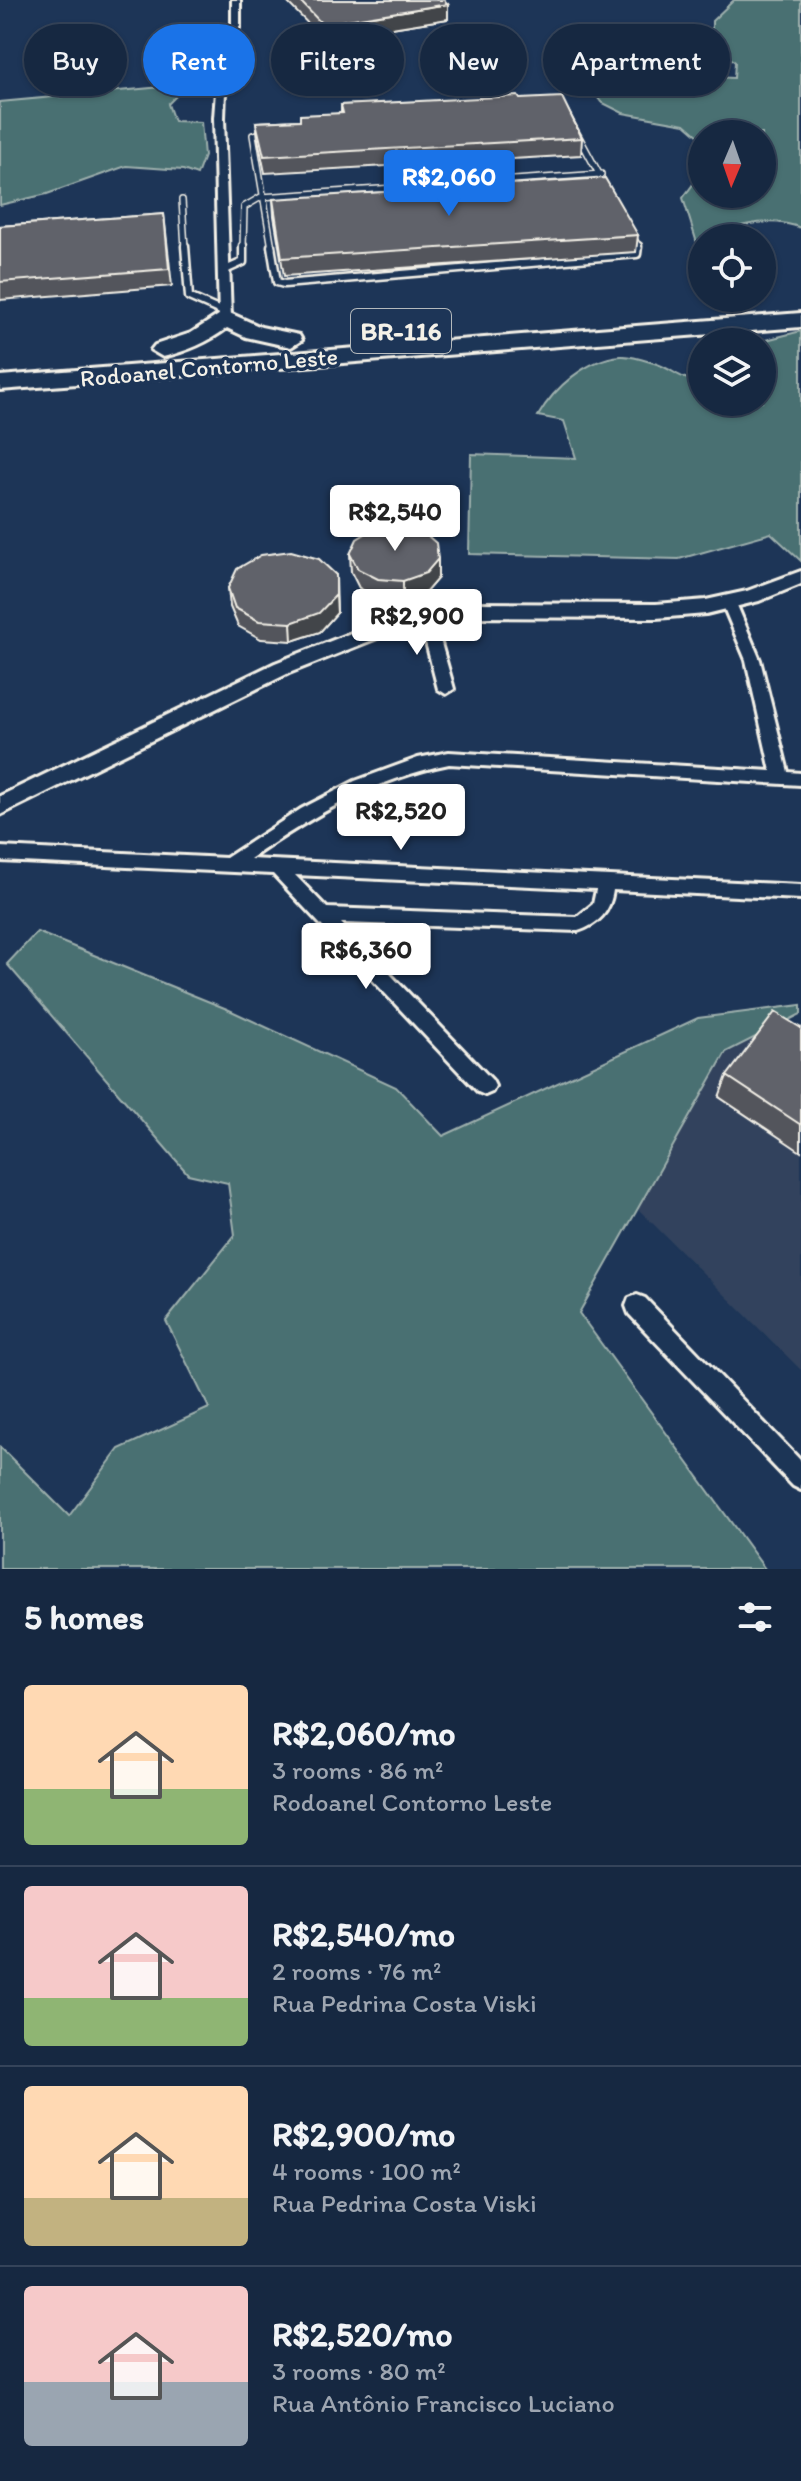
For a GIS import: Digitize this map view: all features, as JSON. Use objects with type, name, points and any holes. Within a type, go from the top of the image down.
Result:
[{"type":"highway","name":"Rodoanel Contorno Leste","points":[[0,362],[801,299]]},
{"type":"highway","points":[[163,350],[199,338],[225,316],[254,332],[291,340]]},
{"type":"highway","name":"Rodoanel Contorno Leste","points":[[0,383],[801,320]]},
{"type":"street","points":[[225,316],[219,118],[222,64],[236,25],[236,0]]},
{"type":"street","points":[[0,806],[296,662],[363,633],[426,615],[469,610],[684,610],[729,603],[801,577]]},
{"type":"street","points":[[729,603],[753,660],[781,778]]},
{"type":"street","points":[[426,615],[446,689]]},
{"type":"street","points":[[229,865],[320,804],[423,762],[474,758],[801,779]]},
{"type":"street","points":[[0,854],[801,892]]},
{"type":"street","points":[[277,867],[485,1086]]},
{"type":"street","points":[[322,915],[578,924],[599,911],[605,899],[605,883]]},
{"type":"street","points":[[637,1306],[801,1478]]},
{"type":"lane","points":[[543,106],[565,111],[639,249],[633,256],[284,284],[274,276],[261,197],[253,135],[350,116],[543,106]]},
{"type":"lane","points":[[223,271],[243,262],[244,207],[261,197],[601,174]]},
{"type":"lane","points":[[182,200],[189,297],[225,316]]},
{"type":"shaded area","points":[[767,1031],[801,1052],[801,1370],[638,1209],[725,1054]]},
{"type":"green space","points":[[734,0],[801,0],[801,228],[774,222],[691,224],[683,198],[688,191],[688,208],[776,208],[776,120],[688,120],[688,127],[623,113],[601,102],[596,96],[730,96],[730,78],[734,78],[735,62],[730,58],[730,24],[712,24]]},
{"type":"green space","points":[[143,89],[143,96],[176,96],[168,104],[174,121],[201,122],[204,156],[197,175],[183,170],[126,166],[47,194],[0,205],[0,102],[65,96],[127,96],[127,90]]},
{"type":"green space","points":[[801,331],[801,561],[771,533],[679,559],[469,554],[471,454],[576,458],[564,421],[538,416],[553,395],[572,377],[608,358],[629,356],[657,364],[688,379],[688,416],[776,416],[776,337]]},
{"type":"green space","points":[[37,932],[227,1009],[396,1087],[443,1136],[698,1018],[801,1005],[801,1014],[726,1052],[579,1313],[765,1569],[0,1569],[0,1447],[69,1516],[119,1449],[209,1408],[166,1321],[235,1235],[228,1183],[188,1174],[7,964]]},
{"type":"building","points":[[299,0],[444,0],[448,4],[322,24]]},
{"type":"building","points":[[518,96],[520,99],[562,97],[582,138],[264,156],[256,122],[300,120],[300,115],[343,113],[341,105]]},
{"type":"building","points":[[605,178],[638,235],[282,258],[273,199]]},
{"type":"building","points":[[164,214],[169,269],[0,282],[0,226]]},
{"type":"building","points":[[399,525],[422,531],[436,543],[438,559],[426,573],[403,581],[378,579],[358,569],[350,554],[357,539],[375,528]]},
{"type":"building","points":[[291,551],[319,559],[336,575],[336,595],[319,613],[291,623],[259,621],[235,608],[228,588],[237,569],[261,555]]},
{"type":"building","points":[[775,1012],[801,1028],[801,1125],[727,1076]]}]
